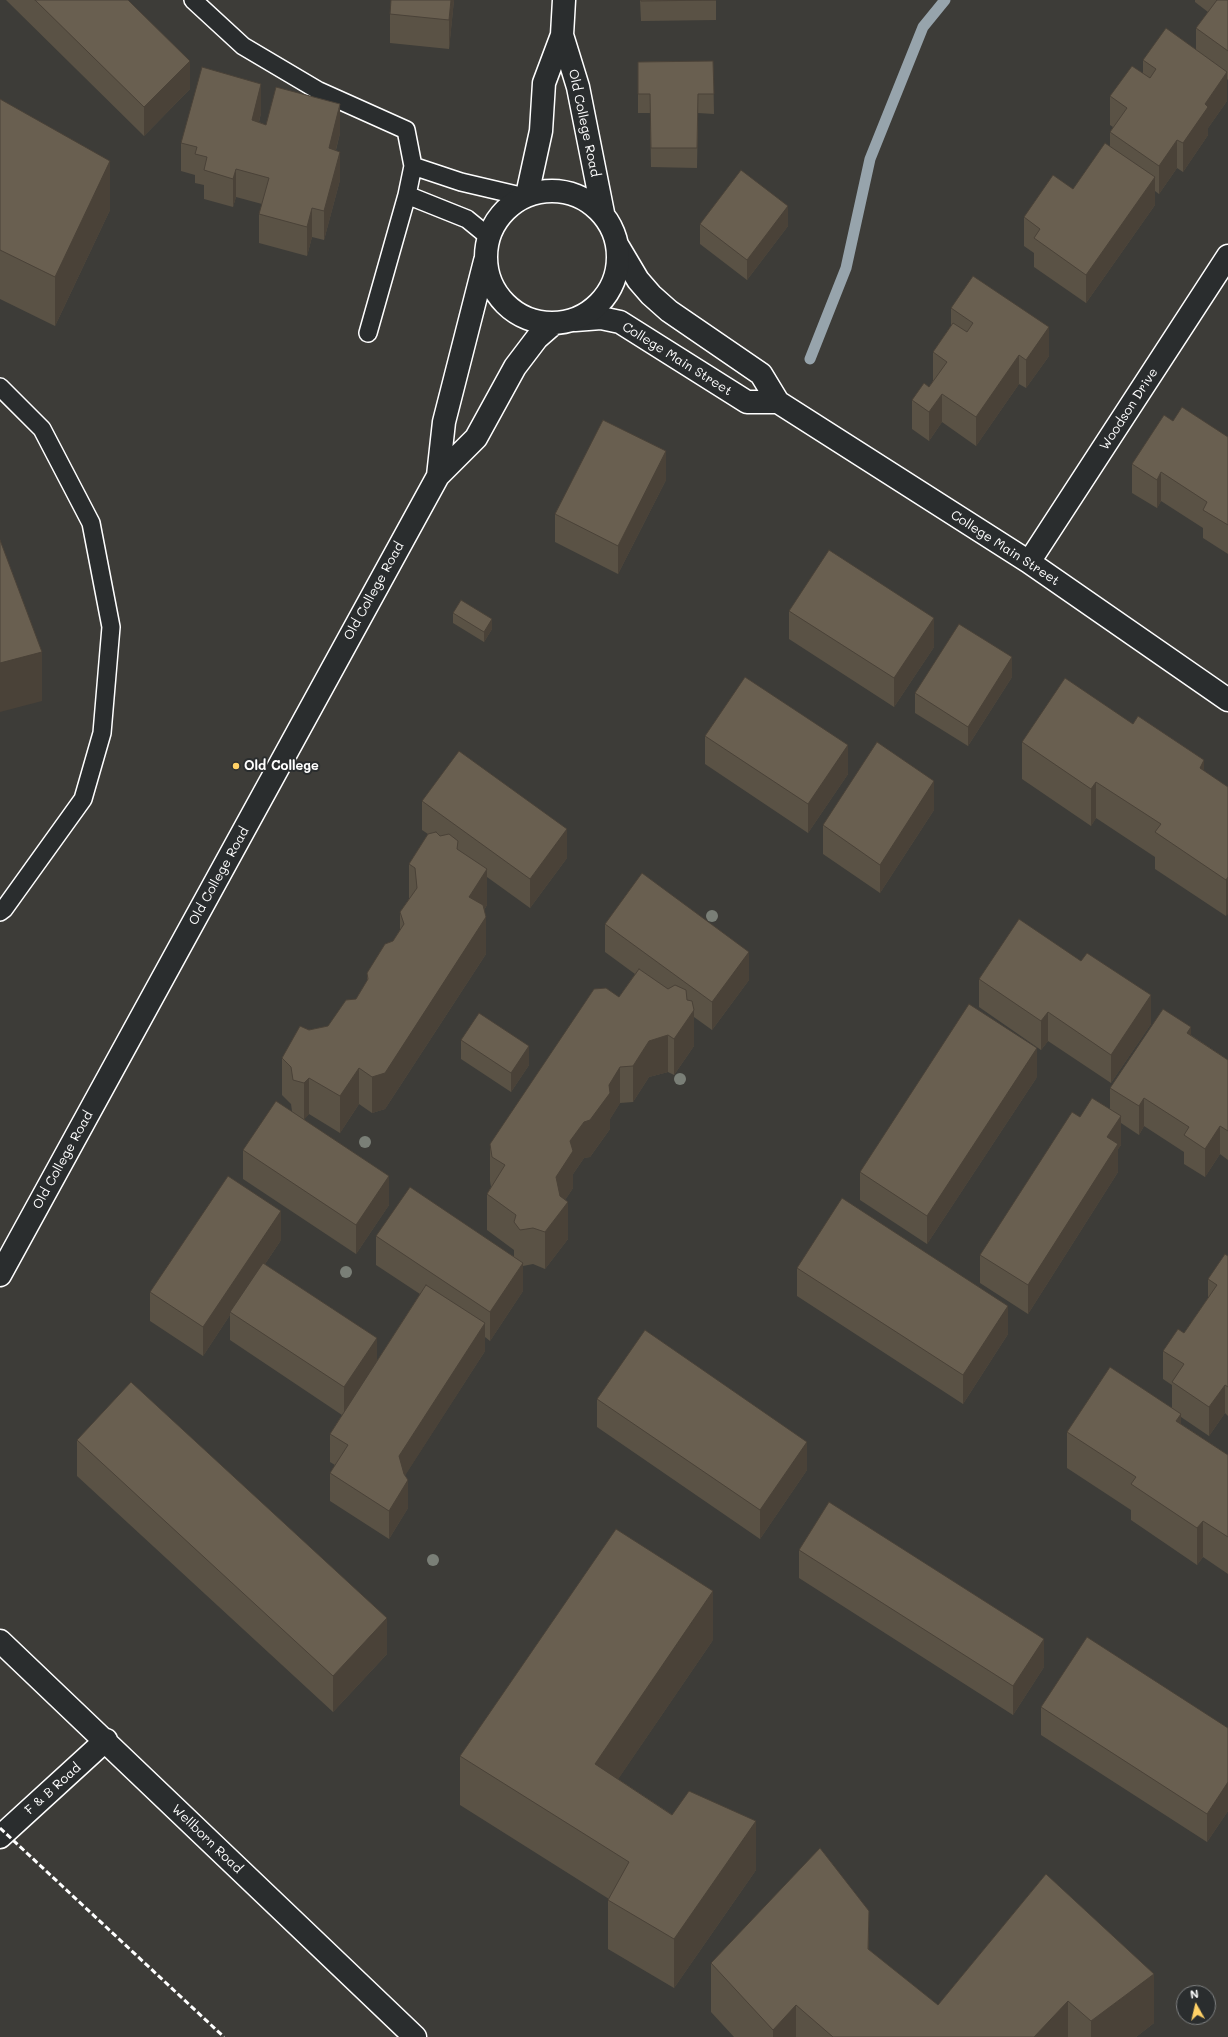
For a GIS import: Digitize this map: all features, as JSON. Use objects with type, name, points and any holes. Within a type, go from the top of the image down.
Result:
[{"type":"street","name":"Old College Road","points":[[526,196],[541,131],[544,83],[562,35],[564,0]]},
{"type":"street","name":"Old College Road","points":[[562,35],[578,87],[603,213]]},
{"type":"street","points":[[547,191],[568,192],[587,200],[603,213],[619,248],[618,270],[610,291],[595,309],[575,320],[553,324],[532,321],[514,312],[498,296],[489,278],[487,247],[497,220],[510,206],[526,196],[547,191]]},
{"type":"street","name":"Old College Road","points":[[438,476],[444,422],[487,247]]},
{"type":"street","name":"College Main Street","points":[[619,248],[638,280],[652,295],[669,311],[761,374],[778,402],[1029,562],[1228,700]]},
{"type":"street","name":"Woodson Drive","points":[[1029,562],[1228,256]]},
{"type":"street","name":"College Main Street","points":[[575,320],[601,318],[620,322],[747,402],[778,402]]},
{"type":"street","name":"Old College Road","points":[[0,1275],[438,476],[476,438],[515,367],[537,338],[553,324]]},
{"type":"street","name":"Wellborn Road","points":[[0,1641],[106,1740],[416,2037]]},
{"type":"street","name":"F & B Road","points":[[0,1837],[106,1740]]},
{"type":"lane","points":[[193,0],[243,46],[319,91],[406,130],[413,166],[407,195],[368,332]]},
{"type":"lane","points":[[413,166],[461,182],[526,196]]},
{"type":"lane","points":[[407,195],[467,219],[487,247]]},
{"type":"lane","points":[[0,387],[42,429],[91,523],[112,627],[102,733],[83,799],[4,909],[0,912]]},
{"type":"building","points":[[35,0],[128,0],[190,61],[144,107]]},
{"type":"building","points":[[391,0],[451,0],[449,20],[390,14]]},
{"type":"building","points":[[641,0],[716,0],[641,1]]},
{"type":"building","points":[[1217,0],[1228,0],[1228,51],[1196,28]]},
{"type":"building","points":[[1166,28],[1227,72],[1205,104],[1208,107],[1183,143],[1177,140],[1159,166],[1110,132],[1127,108],[1110,96],[1132,66],[1150,78],[1156,69],[1143,60]]},
{"type":"building","points":[[713,61],[714,94],[698,94],[697,148],[651,148],[650,94],[638,94],[638,62]]},
{"type":"building","points":[[202,67],[261,84],[252,120],[266,125],[276,87],[340,104],[329,148],[340,152],[324,211],[312,208],[307,227],[259,214],[269,178],[236,169],[233,179],[204,170],[207,157],[195,154],[197,147],[181,143]]},
{"type":"building","points":[[0,99],[110,161],[55,277],[0,250]]},
{"type":"building","points":[[1105,143],[1155,177],[1086,275],[1034,238],[1040,229],[1024,217],[1053,175],[1073,189]]},
{"type":"building","points":[[741,170],[788,206],[747,260],[700,224]]},
{"type":"building","points":[[973,276],[1049,327],[1026,360],[1019,355],[976,417],[942,394],[929,412],[912,400],[924,383],[929,387],[947,362],[933,352],[953,323],[967,332],[973,323],[951,308]]},
{"type":"building","points":[[1182,407],[1228,437],[1228,525],[1203,510],[1207,502],[1161,472],[1157,480],[1132,464],[1164,415],[1173,421]]},
{"type":"building","points":[[603,420],[666,451],[618,546],[555,514]]},
{"type":"building","points":[[0,540],[42,652],[0,663]]},
{"type":"building","points":[[829,550],[934,618],[894,678],[789,611]]},
{"type":"building","points":[[461,600],[492,619],[484,632],[453,613]]},
{"type":"building","points":[[959,624],[1012,657],[968,727],[915,693]]},
{"type":"building","points":[[745,677],[848,745],[808,804],[705,736]]},
{"type":"building","points":[[1065,678],[1133,724],[1138,716],[1204,760],[1200,768],[1228,787],[1228,877],[1226,880],[1155,832],[1161,824],[1096,782],[1091,789],[1022,742]]},
{"type":"building","points":[[877,742],[934,781],[880,865],[823,825]]},
{"type":"building","points":[[459,751],[567,829],[530,879],[422,801]]},
{"type":"building","points":[[436,832],[440,836],[449,834],[458,841],[457,849],[487,869],[469,897],[483,905],[486,917],[385,1073],[372,1077],[359,1068],[340,1096],[309,1078],[304,1083],[293,1080],[291,1067],[282,1058],[300,1026],[309,1030],[328,1026],[346,1000],[356,999],[368,979],[367,973],[385,944],[393,941],[404,924],[400,912],[417,888],[415,868],[409,864],[428,834]]},
{"type":"building","points":[[642,873],[749,952],[712,1002],[605,924]]},
{"type":"building","points":[[1019,919],[1081,961],[1087,953],[1151,995],[1111,1055],[1048,1012],[1041,1021],[979,979]]},
{"type":"building","points":[[639,969],[668,989],[675,985],[686,990],[687,1000],[692,1001],[694,1010],[674,1039],[668,1035],[649,1041],[633,1066],[620,1067],[609,1085],[610,1093],[590,1120],[584,1122],[570,1141],[573,1151],[556,1177],[560,1196],[568,1202],[545,1232],[533,1228],[520,1230],[514,1222],[516,1215],[487,1194],[505,1165],[492,1157],[490,1144],[594,989],[606,988],[619,997]]},
{"type":"building","points":[[969,1004],[1037,1048],[927,1216],[860,1172]]},
{"type":"building","points":[[1163,1009],[1191,1027],[1187,1033],[1228,1060],[1228,1131],[1220,1126],[1205,1149],[1184,1135],[1189,1127],[1144,1098],[1139,1106],[1110,1088]]},
{"type":"building","points":[[479,1013],[529,1046],[511,1073],[461,1040]]},
{"type":"building","points":[[1092,1098],[1121,1116],[1107,1137],[1118,1144],[1028,1285],[980,1255],[1072,1112],[1080,1117]]},
{"type":"building","points":[[276,1101],[389,1176],[356,1225],[243,1150]]},
{"type":"building","points":[[228,1176],[281,1211],[203,1327],[150,1292]]},
{"type":"building","points":[[410,1187],[523,1263],[490,1312],[376,1236]]},
{"type":"building","points":[[842,1198],[1008,1306],[963,1375],[797,1268]]},
{"type":"building","points":[[1225,1254],[1228,1256],[1228,1387],[1225,1385],[1209,1407],[1172,1382],[1184,1364],[1163,1351],[1178,1329],[1184,1333],[1217,1285],[1208,1279]]},
{"type":"building","points":[[263,1263],[377,1338],[344,1387],[230,1312]]},
{"type":"building","points":[[426,1285],[485,1323],[399,1456],[404,1474],[408,1480],[389,1511],[330,1473],[348,1445],[330,1434]]},
{"type":"building","points":[[645,1330],[807,1442],[760,1510],[597,1399]]},
{"type":"building","points":[[1110,1367],[1181,1414],[1176,1421],[1228,1455],[1228,1537],[1203,1521],[1197,1528],[1131,1484],[1136,1477],[1067,1432]]},
{"type":"building","points":[[131,1382],[387,1618],[333,1676],[77,1440]]},
{"type":"building","points":[[829,1502],[1044,1639],[1013,1686],[799,1550]]},
{"type":"building","points":[[616,1529],[713,1591],[595,1764],[672,1815],[689,1791],[756,1821],[674,1939],[608,1900],[629,1862],[460,1756]]},
{"type":"building","points":[[1087,1637],[1228,1728],[1228,1782],[1207,1814],[1041,1707]]},
{"type":"building","points":[[820,1848],[869,1911],[868,1949],[938,2005],[1046,1874],[1154,1974],[1091,2021],[1068,2001],[1034,2037],[833,2037],[796,2005],[773,2030],[711,1963]]},
{"type":"waterway","points":[[810,359],[846,268],[870,159],[923,27],[945,0]]},
{"type":"railway","points":[[0,1828],[224,2037]]},
{"type":"place","name":"Old College","points":[[236,766]]}]
